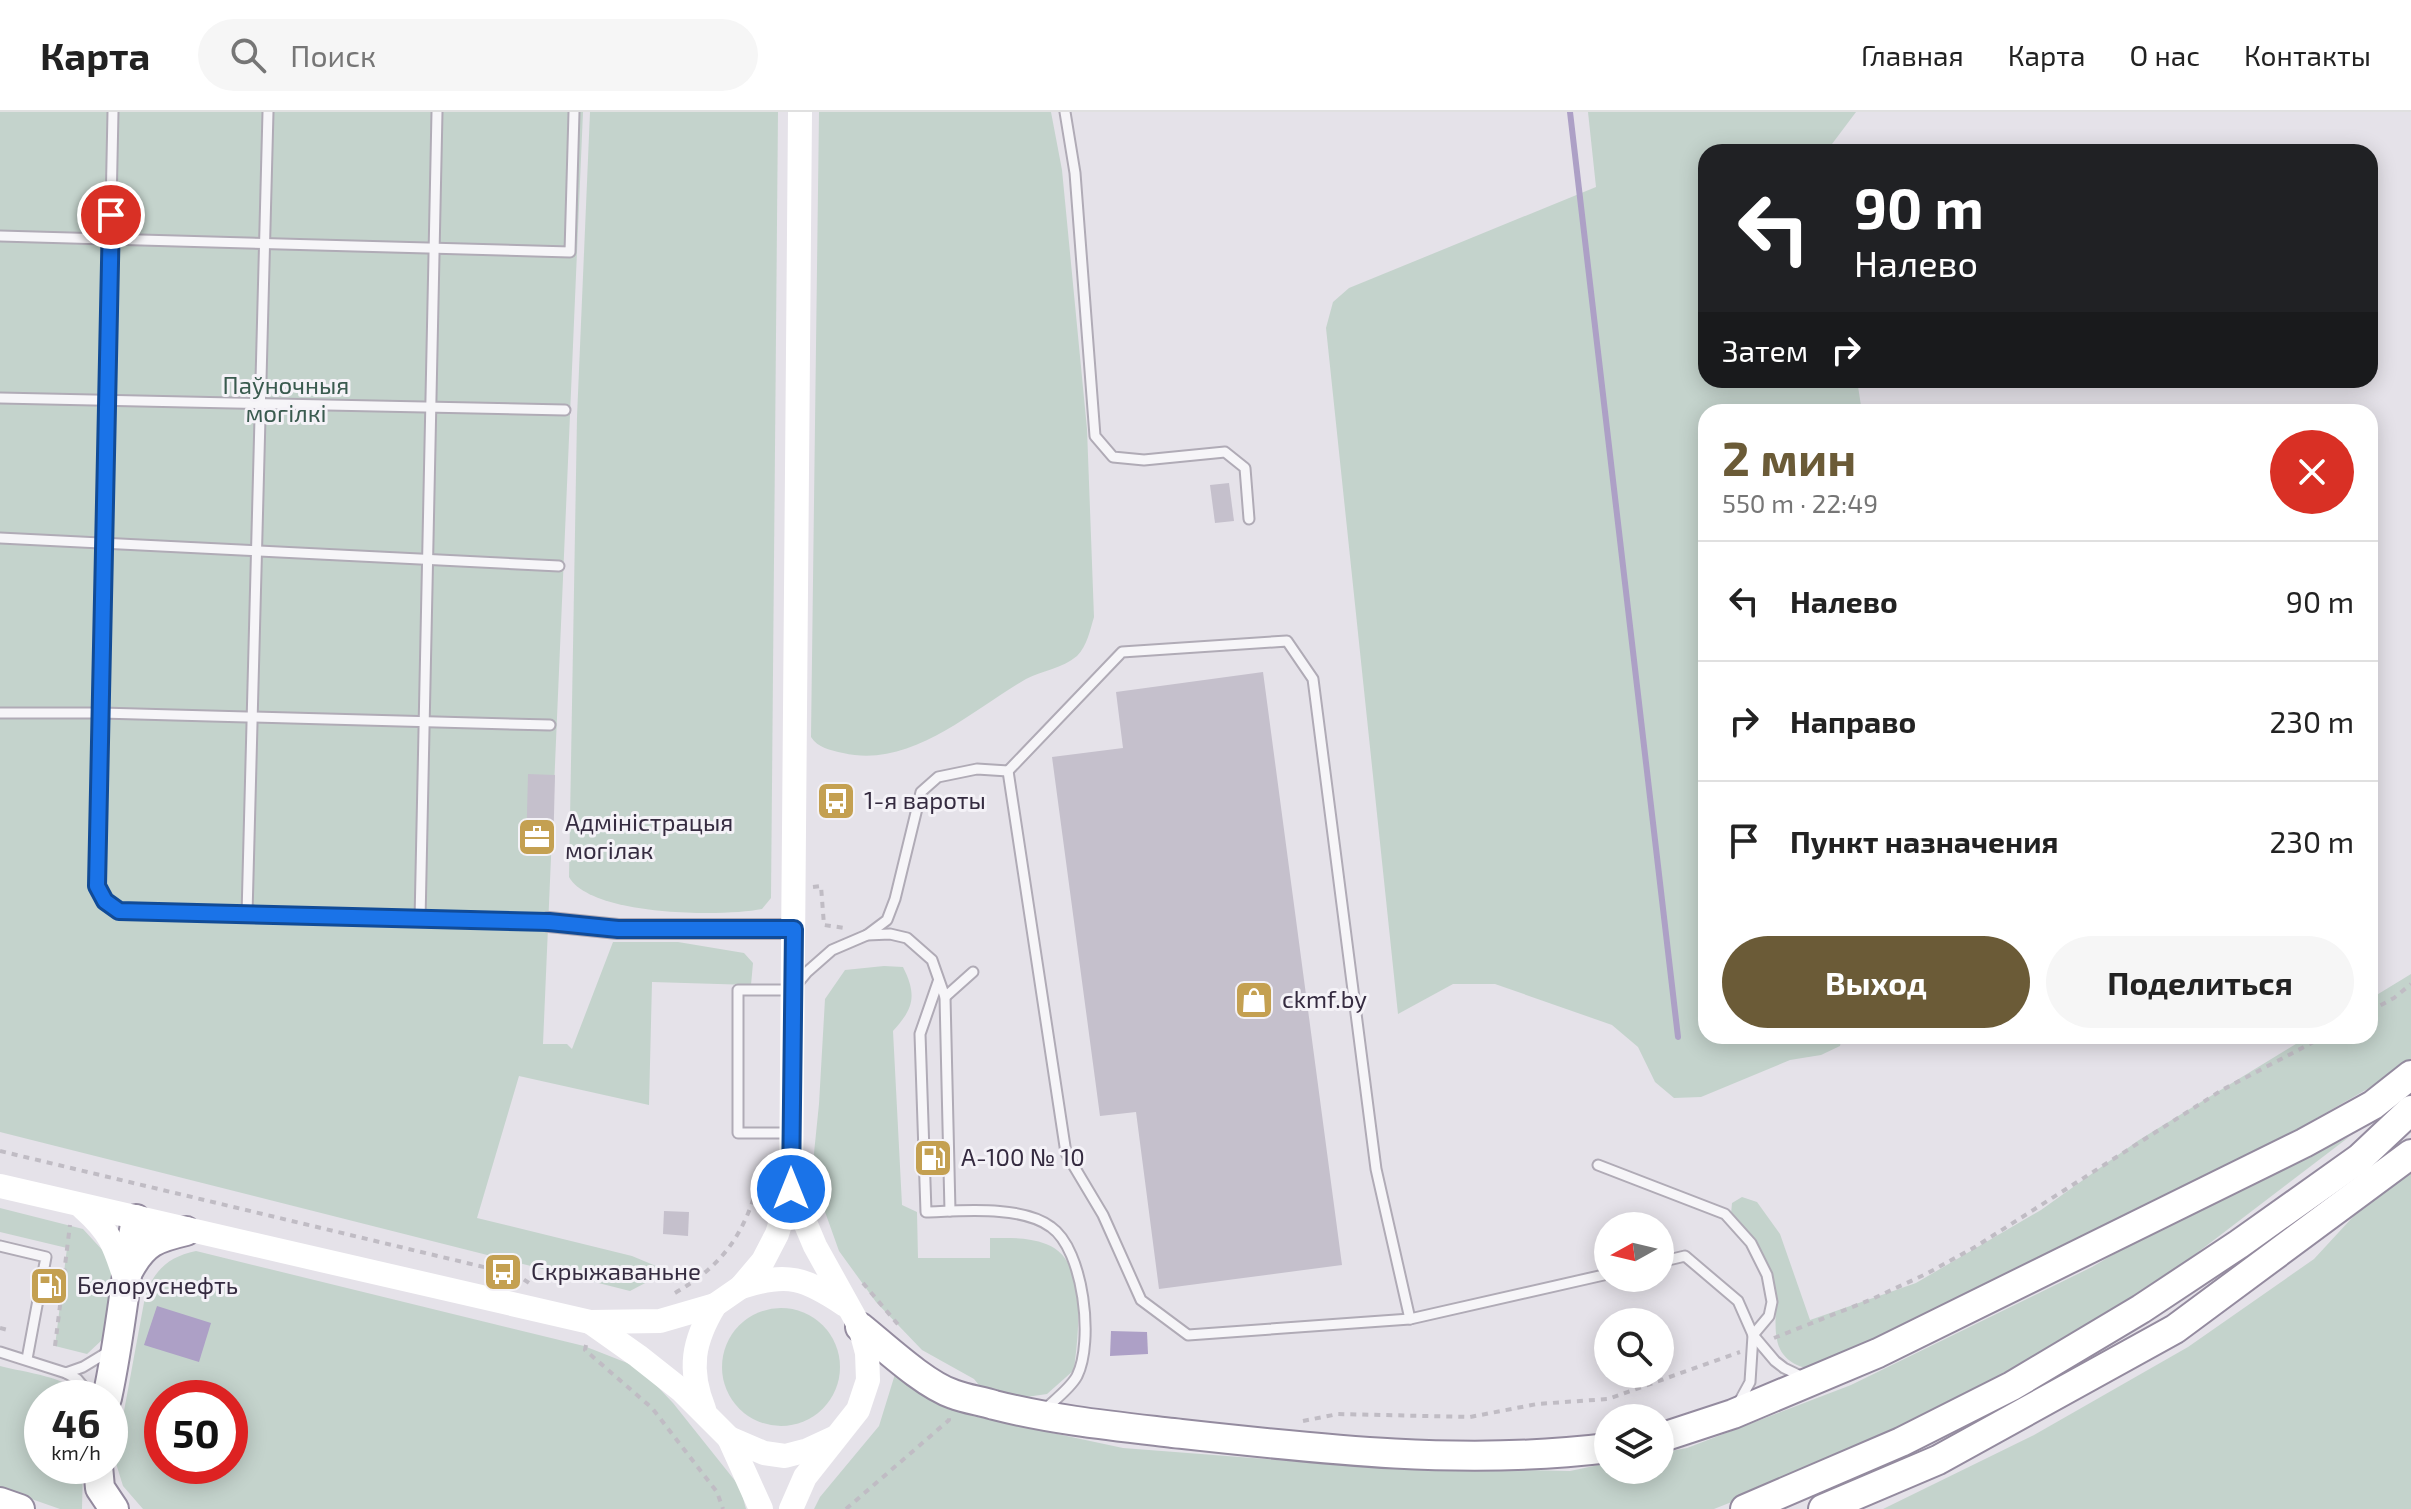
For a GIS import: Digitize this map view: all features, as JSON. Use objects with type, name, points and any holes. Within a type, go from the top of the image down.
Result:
[{"type":"highway","points":[[1674,1433],[1733,1414],[1878,1353],[2304,1143],[2373,1105],[2411,1075]]},
{"type":"highway","points":[[1745,1509],[1901,1442],[2012,1386],[2128,1317],[2239,1244],[2360,1158],[2411,1110]]},
{"type":"highway","points":[[1823,1509],[1938,1460],[2175,1329],[2411,1154]]},
{"type":"highway","points":[[111,1380],[136,1219]]},
{"type":"highway","points":[[125,1278],[138,1253],[156,1239],[186,1231]]},
{"type":"highway","points":[[853,1317],[912,1368],[951,1394],[1037,1416],[1307,1448],[1419,1454],[1553,1454],[1594,1450]]},
{"type":"highway","points":[[100,1484],[114,1509]]},
{"type":"highway","points":[[0,1502],[20,1509]]},
{"type":"main road","points":[[76,1212],[136,1219],[590,1322],[660,1321],[715,1305],[741,1287],[763,1261],[777,1234],[791,1189],[800,112]]},
{"type":"main road","points":[[0,1186],[76,1212],[104,1227],[125,1278]]},
{"type":"main road","points":[[791,1189],[815,1246],[853,1317],[867,1353],[868,1380],[858,1410],[805,1477],[791,1509]]},
{"type":"main road","points":[[741,1287],[763,1280],[788,1278],[815,1285],[853,1317]]},
{"type":"main road","points":[[708,1418],[697,1390],[693,1364],[701,1328],[715,1305]]},
{"type":"main road","points":[[590,1322],[671,1382],[729,1438],[764,1453],[785,1456],[808,1450],[836,1437]]},
{"type":"main road","points":[[729,1438],[761,1509]]},
{"type":"main road","points":[[1860,1509],[1938,1460]]},
{"type":"street","points":[[549,922],[618,929],[794,929]]},
{"type":"lane","points":[[113,112],[97,886],[105,901],[119,911],[549,922]]},
{"type":"lane","points":[[247,915],[268,112]]},
{"type":"lane","points":[[420,921],[437,112]]},
{"type":"lane","points":[[0,236],[570,252],[574,112]]},
{"type":"lane","points":[[1065,112],[1075,173],[1095,436],[1113,457],[1144,460],[1225,452],[1245,468],[1249,519]]},
{"type":"lane","points":[[0,398],[565,410]]},
{"type":"lane","points":[[0,538],[559,566]]},
{"type":"lane","points":[[791,1133],[738,1133],[738,990],[792,990],[832,950],[867,935],[887,920],[921,792],[938,777],[977,769],[1008,771],[1122,652],[1287,641],[1313,679],[1376,1169],[1410,1319]]},
{"type":"lane","points":[[0,713],[252,716],[550,725]]},
{"type":"lane","points":[[1008,771],[1066,1153],[1103,1215],[1141,1300],[1188,1335],[1410,1319],[1594,1277]]},
{"type":"lane","points":[[867,935],[890,934],[907,938],[932,960],[945,997],[950,1211]]},
{"type":"lane","points":[[945,997],[973,972]]},
{"type":"lane","points":[[938,982],[920,1034],[926,1212],[990,1211],[1033,1218],[1052,1227],[1064,1241],[1079,1270],[1083,1295],[1083,1345],[1077,1376],[1037,1416]]},
{"type":"lane","points":[[1598,1165],[1725,1214],[1751,1243],[1767,1275],[1772,1302],[1769,1316],[1753,1335]]},
{"type":"lane","points":[[0,1246],[46,1257],[27,1359]]},
{"type":"lane","points":[[1674,1259],[1685,1256],[1738,1301],[1757,1346],[1784,1368],[1812,1382]]},
{"type":"lane","points":[[1733,1414],[1750,1382],[1757,1346]]},
{"type":"lane","points":[[66,1373],[118,1347]]},
{"type":"lane","points":[[0,1352],[66,1373],[78,1380]]},
{"type":"path","points":[[2378,1007],[2411,984]]},
{"type":"path","points":[[1297,1422],[1338,1414],[1470,1417],[1537,1404],[1608,1399],[1757,1346],[1926,1274],[1975,1247],[2222,1090],[2310,1044]]},
{"type":"path","points":[[0,1151],[517,1275],[532,1285]]},
{"type":"path","points":[[665,1298],[698,1279],[729,1250],[752,1208],[759,1181],[791,1189]]},
{"type":"path","points":[[55,1346],[76,1212]]},
{"type":"path","points":[[858,1276],[876,1302],[903,1331]]},
{"type":"path","points":[[590,1322],[585,1350],[652,1408],[717,1492],[723,1509]]},
{"type":"path","points":[[0,1328],[8,1330]]},
{"type":"path","points":[[846,1509],[949,1420],[951,1394]]},
{"type":"green space","name":"Паўночныя могілкі","points":[[0,112],[583,112],[543,1044],[567,1044],[572,1049],[613,942],[678,942],[744,953],[753,963],[751,985],[652,982],[649,1105],[519,1076],[477,1218],[632,1256],[668,1271],[630,1291],[0,1132]]},
{"type":"green space","points":[[590,112],[778,112],[771,898],[762,909],[718,913],[659,911],[603,900],[582,890],[569,877],[577,417]]},
{"type":"green space","points":[[819,112],[1051,112],[1062,170],[1087,429],[1094,617],[1080,652],[1065,664],[1026,679],[939,734],[892,753],[868,756],[829,750],[811,737]]},
{"type":"green space","points":[[1588,112],[1856,112],[1832,144],[1698,144],[1698,388],[1858,388],[1861,404],[1698,404],[1698,1044],[1840,1044],[1821,1055],[1790,1060],[1701,1097],[1674,1098],[1655,1082],[1638,1047],[1612,1025],[1495,984],[1453,984],[1398,1014],[1326,328],[1333,302],[1349,288],[1596,187]]},
{"type":"green space","points":[[903,967],[912,993],[909,1008],[893,1031],[902,1205],[917,1212],[918,1258],[990,1258],[990,1238],[1032,1240],[1060,1252],[1075,1281],[1077,1338],[1074,1370],[1047,1394],[1006,1400],[983,1390],[974,1379],[922,1350],[876,1302],[839,1251],[824,1209],[813,1163],[825,999],[845,970]]},
{"type":"green space","points":[[2411,974],[2411,1059],[2390,1076],[2289,1134],[2032,1268],[1809,1369],[1783,1355],[1776,1332],[1775,1289],[1769,1266],[1760,1249],[1731,1214],[1732,1203],[1742,1197],[1757,1202],[1780,1234],[1810,1320],[1916,1283],[2041,1210],[2139,1140],[2296,1044],[2378,1044],[2378,994]]},
{"type":"green space","points":[[2349,1137],[2189,1259],[2026,1366],[1817,1468],[1714,1509],[814,1509],[820,1497],[879,1426],[896,1371],[940,1401],[973,1416],[1123,1448],[1367,1467],[1570,1471],[1594,1466],[1594,1484],[1674,1484],[1674,1450],[1851,1385],[2092,1267],[2172,1220]]},
{"type":"green space","points":[[2411,1154],[2411,1509],[1883,1509],[2034,1435],[2188,1347],[2314,1259]]},
{"type":"green space","points":[[0,1208],[83,1229],[105,1253],[115,1279],[103,1339],[87,1354],[55,1346],[67,1248],[0,1232]]},
{"type":"green space","points":[[196,1251],[584,1346],[640,1368],[673,1403],[740,1487],[746,1509],[143,1509],[122,1484],[128,1484],[128,1389],[145,1297],[158,1272],[177,1257]]},
{"type":"green space","points":[[781,1308],[814,1318],[830,1334],[840,1367],[830,1400],[814,1416],[781,1426],[748,1416],[732,1400],[722,1367],[732,1334],[748,1318]]},
{"type":"green space","points":[[0,1366],[57,1380],[24,1380],[24,1484],[83,1484],[82,1509],[60,1509],[0,1488]]},
{"type":"shaded area","points":[[157,1306],[211,1323],[199,1362],[144,1345]]},
{"type":"shaded area","points":[[1111,1331],[1147,1332],[1148,1354],[1110,1356]]},
{"type":"building","points":[[1229,483],[1234,521],[1215,523],[1210,485]]},
{"type":"building","points":[[1263,672],[1342,1265],[1159,1289],[1136,1112],[1100,1116],[1052,757],[1123,748],[1116,692]]},
{"type":"building","points":[[528,774],[555,775],[553,854],[526,853]]},
{"type":"building","points":[[664,1211],[689,1212],[688,1236],[663,1234]]},
{"type":"waterway","points":[[1570,112],[1678,1037]]},
{"type":"place","name":"1-я вароты","points":[[836,801]]},
{"type":"place","name":"Адміністрацыя могілак","points":[[537,837]]},
{"type":"place","name":"ckmf.by","points":[[1254,1000]]},
{"type":"place","name":"А-100 № 10","points":[[933,1158]]},
{"type":"place","name":"Скрыжаваньне","points":[[503,1272]]},
{"type":"place","name":"Белоруснефть","points":[[49,1286]]},
{"type":"route","points":[[111,215],[97,886],[105,901],[119,911],[549,922],[618,929],[794,929],[791,1189]]}]
